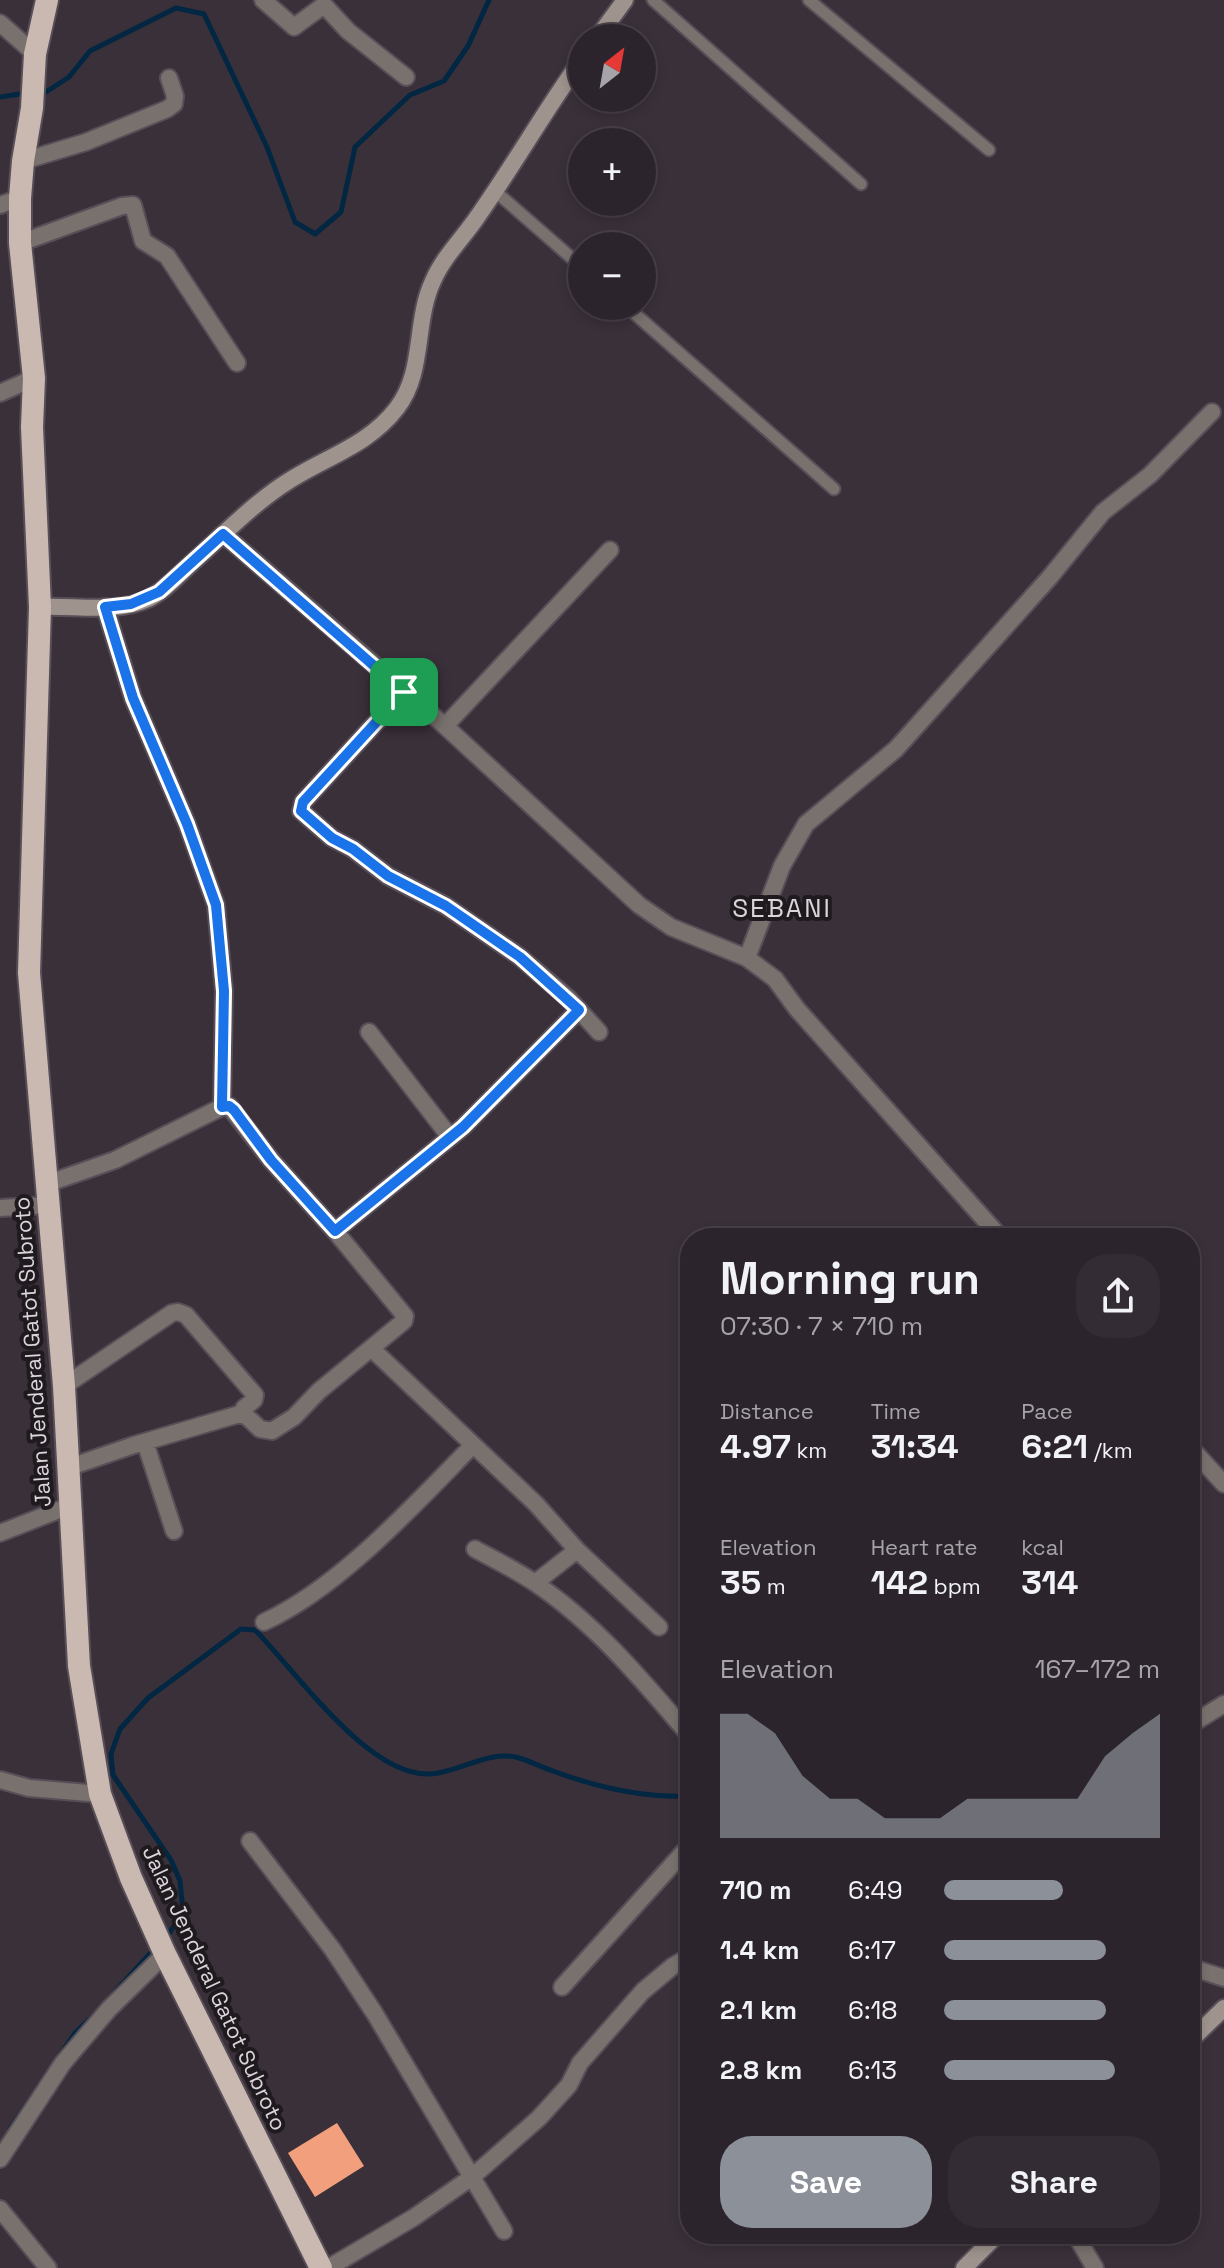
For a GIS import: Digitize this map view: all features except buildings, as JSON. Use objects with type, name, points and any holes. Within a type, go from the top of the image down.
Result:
[{"type":"highway","name":"Jalan Jenderal Gatot Subroto","points":[[47,0],[35,54],[32,108],[23,161],[10,202],[20,243],[34,378],[32,427],[40,607],[29,973],[64,1386],[79,1666],[100,1794],[131,1878],[321,2268]]},
{"type":"main road","points":[[607,24],[625,0]]},
{"type":"main road","points":[[40,607],[131,604],[159,592],[287,482],[364,441],[398,407],[411,378],[429,289],[435,275],[568,80]]},
{"type":"main road","points":[[1200,2031],[1224,2008]]},
{"type":"main road","points":[[964,2268],[984,2244]]},
{"type":"street","points":[[263,0],[294,27],[324,5],[348,31],[406,77]]},
{"type":"street","points":[[0,23],[35,54]]},
{"type":"street","points":[[23,161],[86,142],[167,109],[174,104],[175,96],[169,78]]},
{"type":"street","points":[[20,243],[122,206],[133,205],[143,241],[167,256],[237,363]]},
{"type":"street","points":[[0,393],[34,378]]},
{"type":"street","points":[[747,958],[782,866],[806,824],[896,749],[1030,600],[1103,512],[1150,475],[1212,412]]},
{"type":"street","points":[[223,534],[445,726],[639,905],[671,927],[747,958],[775,979],[797,1009],[992,1228]]},
{"type":"street","points":[[445,726],[610,550]]},
{"type":"street","points":[[105,607],[133,698],[187,824],[216,905],[224,991],[222,1107]]},
{"type":"street","points":[[404,692],[303,802],[301,811],[332,838],[353,849],[388,876],[446,906],[520,957],[599,1032]]},
{"type":"street","points":[[335,1231],[450,1137],[579,1010]]},
{"type":"street","points":[[369,1032],[450,1137]]},
{"type":"street","points":[[0,1208],[48,1194],[222,1107],[229,1106],[234,1110],[271,1160],[405,1316],[404,1321],[280,1427],[272,1431],[260,1429],[243,1413]]},
{"type":"street","points":[[64,1386],[172,1313],[178,1312],[186,1315],[255,1395],[243,1413]]},
{"type":"street","points":[[372,1349],[536,1504],[577,1550],[659,1627]]},
{"type":"street","points":[[67,1468],[243,1413]]},
{"type":"street","points":[[145,1442],[174,1531]]},
{"type":"street","points":[[264,1622],[290,1610],[336,1575],[407,1511],[472,1446]]},
{"type":"street","points":[[1200,1458],[1224,1484]]},
{"type":"street","points":[[0,1533],[69,1506]]},
{"type":"street","points":[[475,1549],[535,1583],[590,1626],[680,1724]]},
{"type":"street","points":[[535,1583],[577,1550]]},
{"type":"street","points":[[1200,1719],[1224,1704]]},
{"type":"street","points":[[0,1780],[29,1788],[100,1794]]},
{"type":"street","points":[[250,1841],[342,1963],[504,2231]]},
{"type":"street","points":[[562,1987],[680,1856]]},
{"type":"street","points":[[0,2159],[63,2063],[162,1946]]},
{"type":"street","points":[[328,2268],[413,2218],[472,2177],[539,2118],[569,2085],[580,2063],[643,1991],[680,1962]]},
{"type":"street","points":[[1200,1970],[1224,1978]]},
{"type":"street","points":[[0,2209],[48,2268]]},
{"type":"street","points":[[1081,2244],[1095,2268]]},
{"type":"lane","points":[[653,0],[861,184]]},
{"type":"lane","points":[[809,0],[989,150]]},
{"type":"lane","points":[[495,191],[568,255]]},
{"type":"lane","points":[[642,320],[834,489]]},
{"type":"waterway","points":[[40,92],[46,92],[69,77],[90,51],[176,8],[204,14],[267,147],[295,222],[315,234],[341,212],[355,147],[410,95],[444,81],[468,46],[489,0]]},
{"type":"waterway","points":[[0,97],[26,93]]},
{"type":"waterway","points":[[166,1938],[183,1912],[180,1881],[171,1860],[113,1775],[111,1754],[120,1729],[148,1698],[241,1629],[255,1630],[358,1741],[382,1759],[406,1770],[441,1773],[485,1759],[508,1756],[603,1786],[638,1793],[680,1796]]},
{"type":"waterway","points":[[114,1993],[156,1947]]},
{"type":"waterway","points":[[10,2129],[75,2033],[97,2012]]},
{"type":"waterway","points":[[1200,2020],[1205,2017]]},
{"type":"district","name":"SEBANI","points":[[782,908]]},
{"type":"route","points":[[223,534],[404,692],[303,802],[301,811],[332,838],[353,849],[388,876],[446,906],[520,957],[579,1010],[463,1127],[335,1231],[271,1160],[234,1110],[229,1106],[222,1107],[224,991],[216,905],[187,824],[133,698],[105,607],[146,600],[159,592],[223,534]]}]
